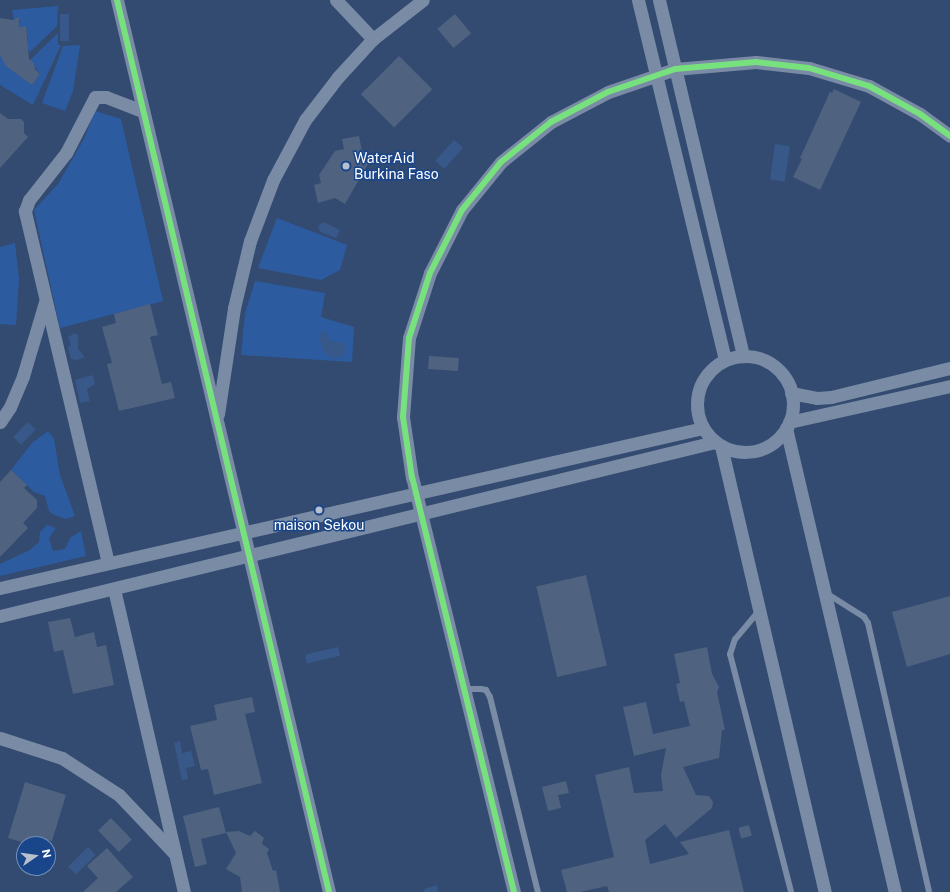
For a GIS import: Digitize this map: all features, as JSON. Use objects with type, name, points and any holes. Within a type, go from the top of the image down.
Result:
[{"type":"street","points":[[117,0],[329,892]]},
{"type":"street","points":[[336,0],[373,39]]},
{"type":"street","points":[[217,421],[234,308],[250,241],[273,180],[304,120],[338,77],[373,39],[423,0]]},
{"type":"street","points":[[638,0],[725,360]]},
{"type":"street","points":[[659,0],[743,356]]},
{"type":"street","points":[[514,892],[416,494],[403,417],[409,338],[430,273],[462,210],[501,162],[552,122],[608,92],[656,74],[675,69],[756,62],[809,68],[869,86],[920,114],[950,136]]},
{"type":"street","points":[[108,563],[25,217],[29,200],[66,153],[95,97],[106,97],[143,111]]},
{"type":"street","points":[[0,422],[10,407],[23,376],[45,302]]},
{"type":"street","points":[[743,356],[768,362],[783,375],[791,393],[793,408],[788,425],[777,440],[764,448],[750,452],[735,452],[718,444],[703,428],[698,416],[699,389],[705,377],[725,360],[743,356]]},
{"type":"street","points":[[791,393],[817,398],[831,397],[950,368]]},
{"type":"street","points":[[788,425],[950,386]]},
{"type":"street","points":[[788,425],[825,593],[895,892]]},
{"type":"street","points":[[0,588],[703,428]]},
{"type":"street","points":[[0,616],[718,444]]},
{"type":"street","points":[[718,444],[759,610],[825,892]]},
{"type":"street","points":[[114,589],[184,892]]},
{"type":"street","points":[[0,738],[62,758],[119,795],[175,854]]},
{"type":"lane","points":[[825,593],[864,617],[868,623],[929,892]]},
{"type":"lane","points":[[759,610],[735,639],[730,654],[790,892]]},
{"type":"lane","points":[[464,689],[486,690],[490,697],[538,892]]},
{"type":"shaded area","points":[[58,6],[57,26],[30,52],[23,42],[28,41],[26,26],[19,27],[20,20],[14,20],[12,10]]},
{"type":"shaded area","points":[[60,14],[69,14],[69,41],[60,41]]},
{"type":"shaded area","points":[[58,33],[58,45],[61,45],[33,105],[0,85],[0,54],[6,65],[32,85],[40,74],[30,60]]},
{"type":"shaded area","points":[[80,45],[73,91],[65,111],[42,103],[63,46]]},
{"type":"shaded area","points":[[95,111],[121,119],[163,301],[60,328],[34,210],[58,184],[84,139]]},
{"type":"shaded area","points":[[454,140],[463,148],[444,169],[435,161]]},
{"type":"shaded area","points":[[775,144],[790,146],[785,182],[770,180]]},
{"type":"shaded area","points":[[277,218],[347,245],[340,270],[321,280],[258,268]]},
{"type":"shaded area","points":[[324,222],[340,230],[336,238],[320,232],[318,226]]},
{"type":"shaded area","points":[[15,243],[19,279],[16,325],[0,324],[0,247]]},
{"type":"shaded area","points":[[255,281],[325,293],[321,317],[354,327],[352,362],[241,355],[245,313]]},
{"type":"shaded area","points":[[321,331],[326,332],[330,341],[342,342],[345,347],[344,355],[334,359],[325,353],[320,342]]},
{"type":"shaded area","points":[[75,333],[78,335],[78,349],[85,357],[77,360],[71,359],[68,347],[71,345],[68,337]]},
{"type":"shaded area","points":[[93,375],[95,384],[87,389],[90,401],[80,403],[75,380]]},
{"type":"shaded area","points":[[28,422],[36,430],[21,445],[13,437]]},
{"type":"shaded area","points":[[48,431],[54,439],[60,475],[75,516],[66,519],[54,515],[49,511],[45,496],[34,492],[11,470],[32,443]]},
{"type":"shaded area","points":[[47,525],[56,528],[49,538],[53,551],[65,549],[70,538],[81,531],[86,556],[0,576],[0,564],[30,550],[39,542],[40,532]]},
{"type":"shaded area","points":[[338,647],[340,656],[307,663],[305,655]]},
{"type":"shaded area","points":[[180,741],[182,753],[191,751],[195,766],[186,768],[188,779],[182,780],[174,743]]},
{"type":"shaded area","points":[[88,847],[96,855],[76,875],[68,867]]},
{"type":"shaded area","points":[[437,885],[438,892],[423,892],[425,889]]},
{"type":"building","points":[[455,14],[471,33],[453,48],[437,29]]},
{"type":"building","points":[[19,17],[19,27],[26,26],[29,59],[34,63],[35,69],[40,74],[32,85],[6,66],[0,55],[0,18],[13,20]]},
{"type":"building","points":[[399,56],[432,89],[394,127],[361,94]]},
{"type":"building","points":[[834,89],[861,102],[820,190],[793,177],[830,92],[832,93]]},
{"type":"building","points":[[0,113],[8,119],[21,119],[24,122],[24,133],[28,137],[0,168]]},
{"type":"building","name":"WaterAid Burkina Faso","points":[[359,136],[362,151],[372,157],[345,204],[335,198],[318,203],[314,185],[321,183],[319,175],[335,151],[344,149],[342,139]]},
{"type":"building","points":[[150,304],[158,335],[150,337],[162,384],[171,382],[175,398],[119,411],[107,364],[112,363],[102,327],[116,323],[114,314]]},
{"type":"building","points":[[429,356],[459,358],[458,371],[428,369]]},
{"type":"building","points":[[11,470],[27,485],[24,488],[37,500],[37,508],[23,523],[28,528],[0,557],[0,482]]},
{"type":"building","points":[[586,575],[607,666],[557,677],[536,586]]},
{"type":"building","points":[[950,596],[950,654],[907,667],[892,612]]},
{"type":"building","points":[[70,618],[75,637],[94,632],[97,647],[106,645],[114,685],[73,694],[63,650],[54,652],[48,622]]},
{"type":"building","points":[[707,647],[712,674],[719,687],[717,692],[725,730],[722,730],[719,758],[683,767],[696,795],[709,796],[713,802],[712,808],[676,838],[665,824],[645,840],[650,864],[689,854],[680,842],[729,830],[744,892],[609,892],[607,886],[580,892],[567,892],[561,870],[614,857],[595,775],[629,767],[634,793],[663,791],[661,775],[666,748],[634,756],[623,707],[646,702],[653,734],[690,726],[684,701],[680,702],[676,684],[680,683],[674,654]]},
{"type":"building","points":[[252,697],[255,712],[245,714],[262,783],[214,795],[208,769],[201,770],[190,726],[217,720],[214,705]]},
{"type":"building","points":[[566,781],[569,793],[558,795],[561,808],[548,811],[542,787]]},
{"type":"building","points":[[25,782],[66,795],[54,836],[16,836],[16,840],[8,838]]},
{"type":"building","points":[[219,807],[226,833],[201,839],[207,864],[195,867],[183,816]]},
{"type":"building","points":[[111,818],[132,840],[119,852],[98,831]]},
{"type":"building","points":[[749,825],[752,836],[741,838],[738,828]]},
{"type":"building","points":[[239,831],[250,836],[255,831],[264,838],[262,844],[269,849],[267,853],[273,871],[276,870],[280,892],[242,892],[240,877],[226,869],[236,853],[226,832]]},
{"type":"building","points":[[107,848],[133,877],[116,892],[83,892],[98,878],[87,866]]},
{"type":"cycle path","points":[[117,0],[329,892]]},
{"type":"cycle path","points":[[514,892],[412,478],[403,417],[409,338],[430,273],[462,210],[501,162],[551,122],[608,92],[675,69],[756,62],[809,68],[869,86],[920,114],[950,136]]},
{"type":"place","name":"WaterAid Burkina Faso","points":[[346,166]]},
{"type":"place","name":"maison Sekou","points":[[319,510]]}]
